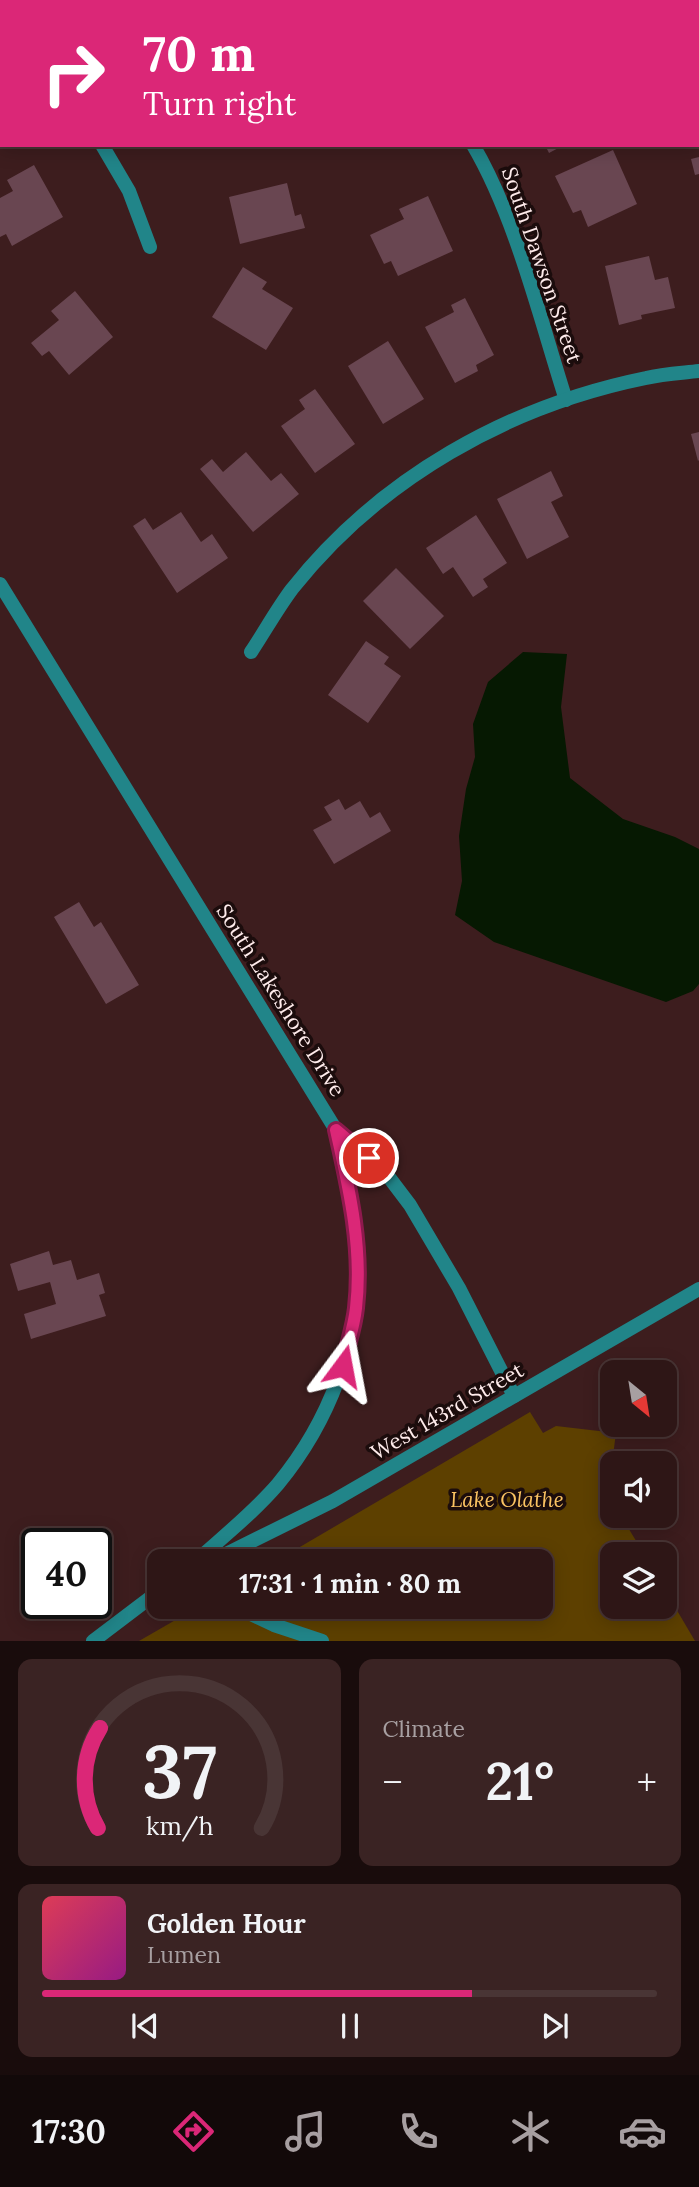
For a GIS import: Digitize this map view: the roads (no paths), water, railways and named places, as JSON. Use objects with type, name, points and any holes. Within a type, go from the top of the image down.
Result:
[{"type":"street","points":[[103,147],[129,191],[150,247]]},
{"type":"street","name":"South Dawson Street","points":[[474,147],[515,239],[566,400]]},
{"type":"street","points":[[251,652],[292,590],[337,540],[383,498],[441,457],[512,419],[566,400],[647,377],[699,371]]},
{"type":"street","name":"South Lakeshore Drive","points":[[0,584],[336,1130],[355,1222],[358,1258],[356,1311],[343,1366],[324,1412],[289,1469],[259,1504],[209,1549]]},
{"type":"street","points":[[336,1130],[385,1171],[411,1205],[459,1288],[514,1396]]},
{"type":"street","name":"West 143rd Street","points":[[236,1549],[333,1501],[699,1289]]},
{"type":"street","points":[[93,1641],[147,1600]]},
{"type":"street","points":[[261,1619],[322,1641]]},
{"type":"park label","name":"Lake Olathe","points":[[507,1499]]}]
